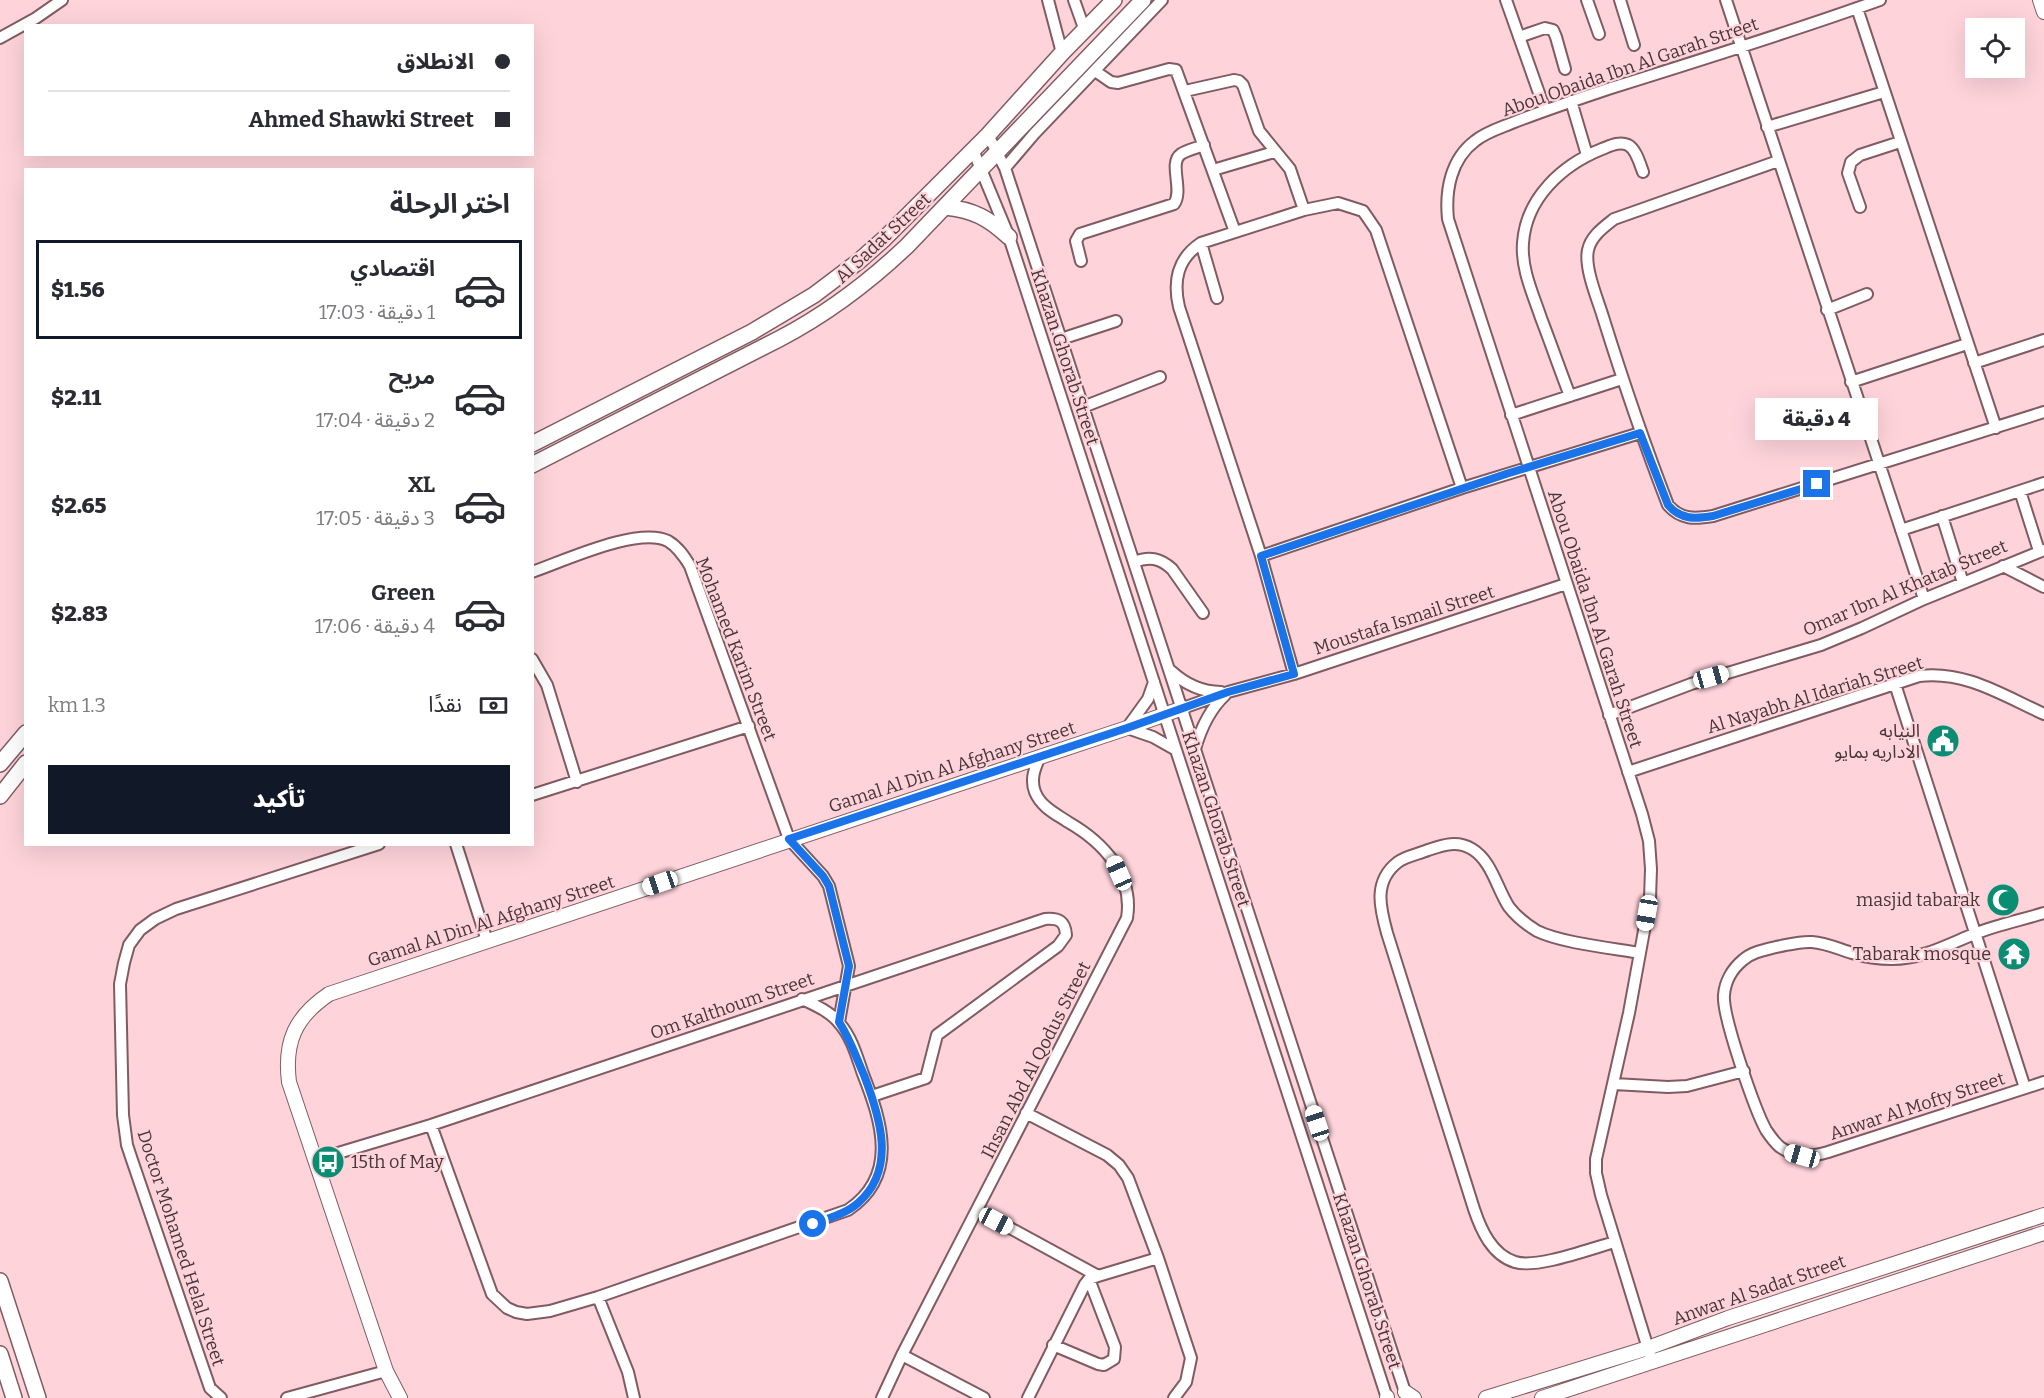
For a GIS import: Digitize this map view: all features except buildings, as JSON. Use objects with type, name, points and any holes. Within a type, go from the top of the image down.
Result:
[{"type":"main road","name":"Al Sadat Street","points":[[534,443],[752,332],[814,295],[851,267],[884,239],[988,135],[1062,53],[1114,0]]},
{"type":"main road","name":"Al Sadat Street","points":[[534,464],[779,339],[830,310],[882,269],[945,207],[1143,0]]},
{"type":"main road","points":[[945,207],[977,213],[1009,237]]},
{"type":"main road","points":[[0,764],[24,735]]},
{"type":"main road","points":[[0,796],[24,766]]},
{"type":"main road","points":[[0,1281],[39,1398]]},
{"type":"main road","points":[[0,1354],[14,1398]]},
{"type":"street","points":[[25,24],[62,0]]},
{"type":"street","points":[[1048,0],[1062,53]]},
{"type":"street","points":[[1074,0],[1085,31]]},
{"type":"street","points":[[1005,168],[1162,0]]},
{"type":"street","points":[[1506,0],[1545,110]]},
{"type":"street","points":[[1587,0],[1599,34]]},
{"type":"street","points":[[1620,0],[1634,45]]},
{"type":"street","points":[[1726,0],[1924,599]]},
{"type":"street","name":"Abou Obaida Ibn Al Garah Street","points":[[1652,1361],[1596,1173],[1596,1159],[1614,1084],[1650,898],[1649,841],[1448,219],[1446,200],[1449,181],[1455,167],[1473,142],[1485,134],[1570,101],[1880,0]]},
{"type":"street","points":[[2040,0],[2044,12]]},
{"type":"street","points":[[1857,8],[1995,428]]},
{"type":"street","points":[[0,38],[24,25]]},
{"type":"street","points":[[1519,37],[1545,28],[1552,30],[1565,69]]},
{"type":"street","points":[[1095,71],[1111,82],[1118,83],[1173,69],[1178,74],[1235,232]]},
{"type":"street","points":[[1185,91],[1239,81],[1243,85],[1259,131],[1290,169],[1304,210]]},
{"type":"street","points":[[1767,127],[1884,92]]},
{"type":"street","points":[[1570,101],[1587,155]]},
{"type":"street","name":"Khazan Ghorab Street","points":[[988,135],[1005,168],[1408,1396]]},
{"type":"street","points":[[1860,207],[1848,173],[1851,162],[1856,156],[1900,142]]},
{"type":"street","points":[[1570,396],[1527,278],[1523,244],[1526,224],[1535,204],[1562,172],[1587,155],[1617,144],[1626,144],[1633,149],[1643,172]]},
{"type":"street","points":[[1081,261],[1076,241],[1080,234],[1174,204],[1178,199],[1177,159],[1181,154],[1204,145]]},
{"type":"street","name":"Khazan Ghorab Street","points":[[973,150],[1009,237],[1387,1398]]},
{"type":"street","points":[[1213,170],[1274,152]]},
{"type":"street","points":[[1778,161],[1614,219],[1593,239],[1588,250],[1588,263],[1622,379],[1668,505],[1675,513],[1696,519],[1713,516],[2044,412]]},
{"type":"street","points":[[1294,674],[1261,556],[1176,294],[1176,277],[1179,267],[1192,249],[1201,243],[1235,232],[1304,210],[1338,202],[1363,211],[1373,224],[1462,488]]},
{"type":"street","points":[[1201,243],[1217,298]]},
{"type":"street","points":[[1827,310],[1867,294]]},
{"type":"street","points":[[1061,339],[1116,321]]},
{"type":"street","points":[[1974,363],[2044,340]]},
{"type":"street","points":[[1851,382],[1967,344]]},
{"type":"street","points":[[1083,408],[1160,376]]},
{"type":"street","points":[[1511,415],[1622,379]]},
{"type":"street","points":[[1261,556],[1462,488],[1640,433]]},
{"type":"street","points":[[1901,530],[2044,483]]},
{"type":"street","points":[[2020,491],[2042,550]]},
{"type":"street","points":[[1942,516],[1963,583]]},
{"type":"street","name":"Mohamed Karim Street","points":[[534,572],[626,539],[646,536],[668,542],[683,555],[690,566],[789,839]]},
{"type":"street","name":"Omar Ibn Al Khatab Street","points":[[1609,715],[1691,684],[1821,645],[2042,550]]},
{"type":"street","points":[[1134,562],[1154,559],[1166,563],[1203,613]]},
{"type":"street","points":[[2003,566],[2044,587]]},
{"type":"street","name":"Moustafa Ismail Street","points":[[1183,708],[1228,692],[1294,674],[1566,584]]},
{"type":"street","points":[[534,662],[547,685],[577,782]]},
{"type":"street","points":[[1168,668],[1179,678],[1202,690],[1228,692]]},
{"type":"street","name":"Al Nayabh Al Idariah Street","points":[[1628,772],[1925,675],[1957,676],[1978,683],[2044,714]]},
{"type":"street","points":[[1154,682],[1143,707],[1127,728],[1153,737],[1176,750]]},
{"type":"street","points":[[1895,684],[2025,1088]]},
{"type":"street","points":[[1195,749],[1215,704],[1228,692]]},
{"type":"street","name":"Gamal Al Din Al Afghany Street","points":[[400,1398],[386,1371],[289,1083],[288,1048],[303,1016],[315,1003],[329,993],[1183,708]]},
{"type":"street","points":[[534,794],[749,726]]},
{"type":"street","name":"Ihsan Abd Al Qodus Street","points":[[882,1398],[902,1354],[1123,927],[1129,908],[1126,887],[1113,858],[1089,836],[1054,814],[1035,794],[1033,775],[1040,756]]},
{"type":"street","points":[[789,839],[823,876],[829,886],[849,966],[839,1022]]},
{"type":"street","points":[[1615,1242],[1526,1264],[1515,1262],[1504,1256],[1486,1238],[1473,1209],[1387,933],[1380,907],[1382,886],[1392,868],[1400,861],[1447,843],[1460,844],[1472,849],[1482,858],[1509,908],[1536,930],[1552,937],[1640,953]]},
{"type":"street","points":[[340,846],[343,856]]},
{"type":"street","name":"Doctor Mohamed Helal Street","points":[[221,1398],[210,1388],[127,1145],[122,1098],[120,984],[124,963],[129,945],[140,930],[155,919],[180,908],[373,846]]},
{"type":"street","points":[[457,846],[487,941]]},
{"type":"street","name":"Anwar Al Mofty Street","points":[[2044,913],[1975,934],[1932,953],[1912,957],[1872,958],[1825,944],[1800,942],[1753,954],[1742,960],[1727,981],[1724,994],[1724,1007],[1764,1127],[1780,1146],[1802,1156],[1814,1156],[1828,1152],[2044,1082]]},
{"type":"street","name":"Om Kalthoum Street","points":[[315,1160],[431,1125],[1045,919],[1055,918],[1063,921],[1066,926],[1066,935],[1058,946],[937,1035],[926,1078],[872,1096]]},
{"type":"street","points":[[431,1125],[492,1294],[499,1302],[516,1312],[537,1314],[598,1297],[848,1210],[858,1204],[869,1192],[881,1166],[882,1139],[872,1096],[849,1036],[839,1022],[820,1008],[802,999]]},
{"type":"street","points":[[1614,1084],[1687,1086],[1744,1071]]},
{"type":"street","points":[[1294,1111],[1311,1105]]},
{"type":"street","points":[[1026,1113],[1107,1155],[1119,1165],[1128,1178],[1158,1258],[1191,1358],[1186,1382],[1174,1398]]},
{"type":"street","points":[[977,1210],[1094,1278],[1115,1347],[1114,1359],[1104,1365],[1098,1364],[1053,1345]]},
{"type":"street","name":"Anwar Al Sadat Street","points":[[1486,1398],[1648,1348],[1728,1318],[2044,1215]]},
{"type":"street","name":"Anwar Al Sadat Street","points":[[1542,1398],[2044,1233]]},
{"type":"street","points":[[1028,1398],[1081,1291],[1094,1278],[1158,1258]]},
{"type":"street","points":[[598,1297],[628,1372],[634,1398]]},
{"type":"street","points":[[902,1354],[984,1398]]},
{"type":"street","points":[[287,1398],[386,1371]]},
{"type":"place","name":"النيابه الاداريه بمايو","points":[[1943,741]]},
{"type":"place","name":"masjid tabarak","points":[[2003,900]]},
{"type":"place","name":"Tabarak mosque","points":[[2014,954]]},
{"type":"place","name":"15th of May","points":[[328,1162]]},
{"type":"route","points":[[813,1224],[848,1210],[858,1204],[869,1192],[881,1166],[882,1139],[872,1096],[849,1036],[839,1022],[849,966],[829,886],[823,876],[789,839],[1127,728],[1228,692],[1294,674],[1261,556],[1506,474],[1640,433],[1668,505],[1675,513],[1684,517],[1696,519],[1713,516],[1817,484]]}]
